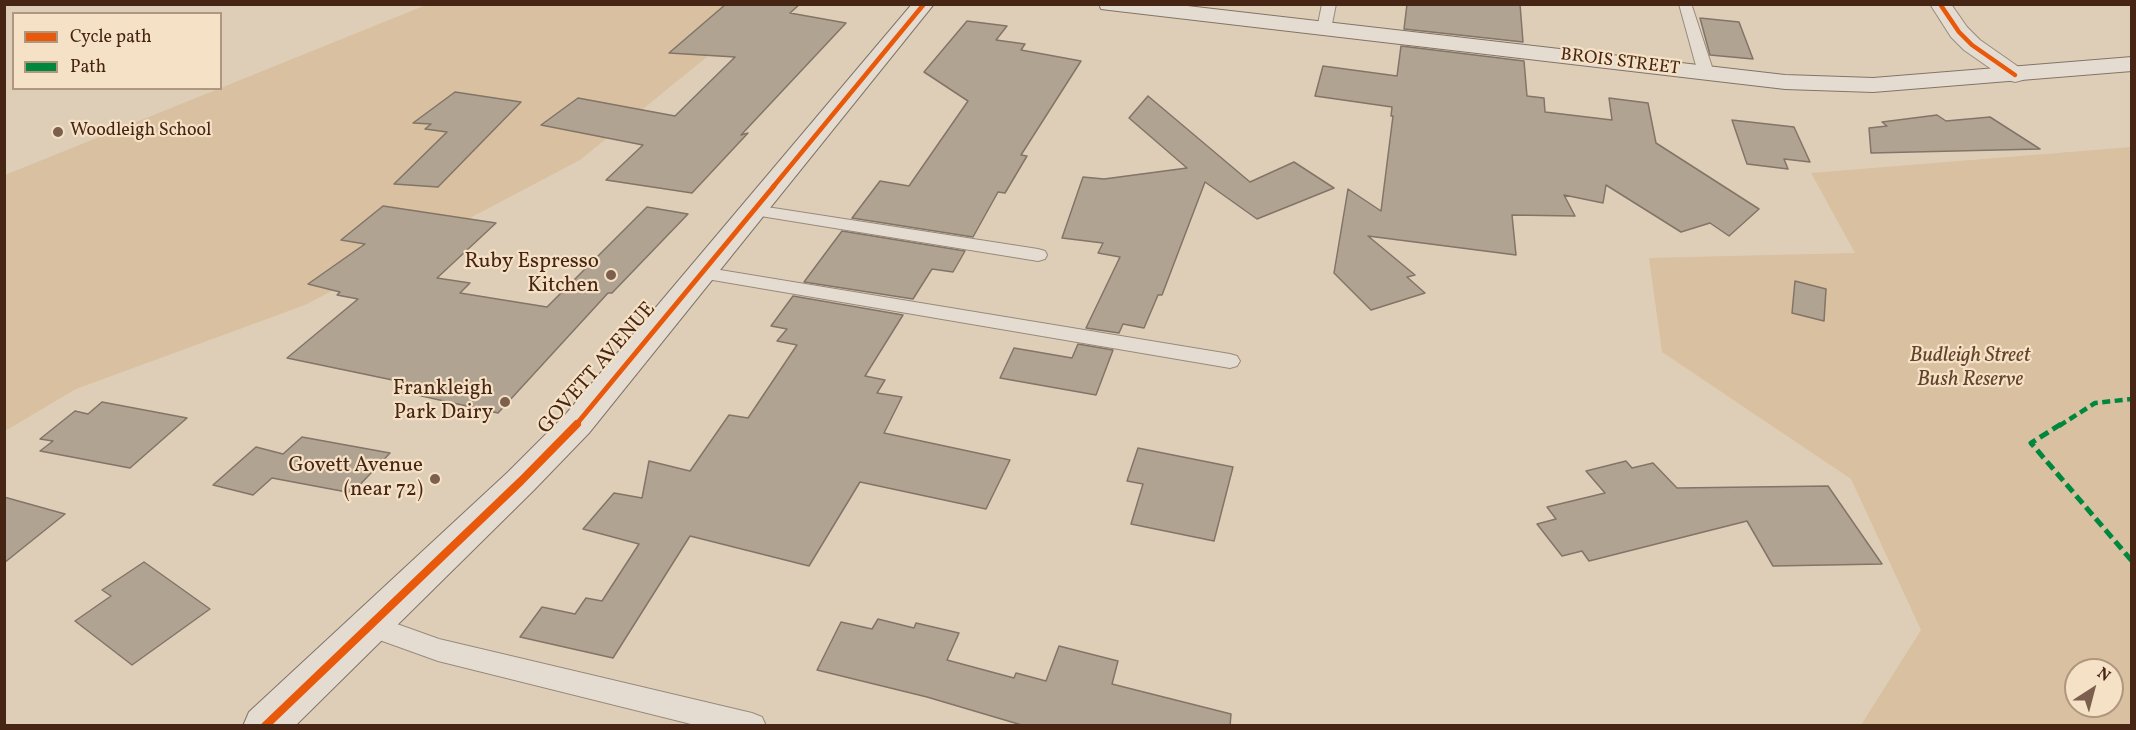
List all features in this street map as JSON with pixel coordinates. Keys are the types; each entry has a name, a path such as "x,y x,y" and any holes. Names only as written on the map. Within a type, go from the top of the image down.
{"street":[{"name":"GOVETT AVENUE","path":"265,726 521,481 577,424 924,4"},
{"name":"BROIS STREET","path":"1109,4 1706,73 1835,85 1873,85 2015,75 2132,64"},
{"path":"1940,4 1959,32 1972,45 2015,75"}],"lane":[{"path":"1324,29 1329,4"},
{"path":"1685,6 1706,73"},
{"path":"754,210 1038,255"},
{"path":"702,273 1230,361"},
{"path":"369,625 438,650 752,726"}],"green space":[{"path":"426,5 771,5 580,160 305,305 76,389 5,431 5,175 216,90 222,90 222,87"},
{"name":"Budleigh Street Bush Reserve","path":"2131,147 2131,725 1861,725 1921,630 1851,479 1662,352 1649,258 1855,253 1811,173"}],"building":[{"path":"726,4 800,4 790,13 846,23 741,135 748,133 692,193 606,180 643,145 541,125 578,98 675,116 735,57 669,53"},
{"path":"1407,4 1520,4 1523,42 1404,29"},
{"path":"1700,18 1739,22 1753,59 1710,55"},
{"path":"967,21 1007,26 996,40 1025,44 1021,50 1081,61 1021,155 1027,156 1005,193 998,192 973,237 852,218 880,181 909,186 968,101 924,72"},
{"path":"1401,46 1524,61 1527,96 1544,98 1545,112 1612,120 1609,98 1648,103 1656,143 1759,209 1729,236 1710,223 1681,232 1606,185 1603,203 1564,195 1575,216 1512,215 1516,255 1368,236 1415,275 1407,277 1425,293 1371,310 1334,273 1348,189 1381,211 1393,116 1391,116 1392,107 1315,96 1323,66 1397,76"},
{"path":"455,92 521,102 438,187 394,184 447,132 425,129 431,124 413,123"},
{"path":"1148,96 1250,182 1294,162 1334,188 1257,219 1205,182 1162,295 1158,295 1144,328 1123,324 1119,333 1086,328 1120,257 1098,253 1103,243 1062,238 1083,177 1104,179 1187,168 1129,118"},
{"path":"1937,115 1946,121 1990,117 2040,149 1871,153 1869,128 1887,126 1882,122"},
{"path":"1732,120 1794,127 1810,162 1784,159 1788,169 1747,164"},
{"path":"383,206 496,223 437,278 470,283 460,293 547,307 647,207 688,214 612,293 608,293 498,413 399,391 407,383 287,358 358,299 337,295 340,292 308,284 365,244 341,240"},
{"path":"842,231 965,251 953,272 932,269 913,299 804,282"},
{"path":"1795,281 1826,289 1824,321 1792,313"},
{"path":"793,296 903,315 865,376 885,380 877,393 902,397 884,433 1010,460 986,509 860,482 809,566 690,536 613,658 520,637 542,607 575,614 586,598 602,601 639,544 583,529 614,493 642,498 649,461 690,471 729,415 748,418 797,345 777,341 787,329 771,326"},
{"path":"1078,344 1113,350 1096,395 1000,378 1014,348 1072,358"},
{"path":"102,402 187,418 130,468 40,451 53,441 40,439 75,411 88,414"},
{"path":"302,437 390,453 352,493 272,478 253,495 213,485 256,447 283,454"},
{"path":"1138,448 1233,467 1214,541 1131,524 1143,484 1127,481"},
{"path":"1626,461 1632,468 1653,463 1677,488 1828,486 1882,564 1773,566 1747,521 1589,561 1582,551 1562,556 1537,524 1556,519 1547,507 1605,493 1586,471"},
{"path":"4,497 65,514 4,563"},
{"path":"144,562 210,609 132,665 75,621 111,596 102,590"},
{"path":"878,619 914,628 916,623 959,633 947,660 1014,678 1016,673 1046,681 1059,646 1118,661 1112,684 1231,714 1230,726 1025,726 927,697 817,670 841,622 872,629"}],"marked path":[{"path":"2132,399 2095,403 2031,443 2132,561"}],"cycle path":[{"path":"265,726 521,481 577,424 924,4"},
{"path":"1940,4 1959,32 1972,45 2015,75"}],"place":[{"name":"Woodleigh School","path":"58,132"},
{"name":"Ruby Espresso Kitchen","path":"611,275"},
{"name":"Frankleigh Park Dairy","path":"505,402"},
{"name":"Govett Avenue (near 72)","path":"435,479"}]}
